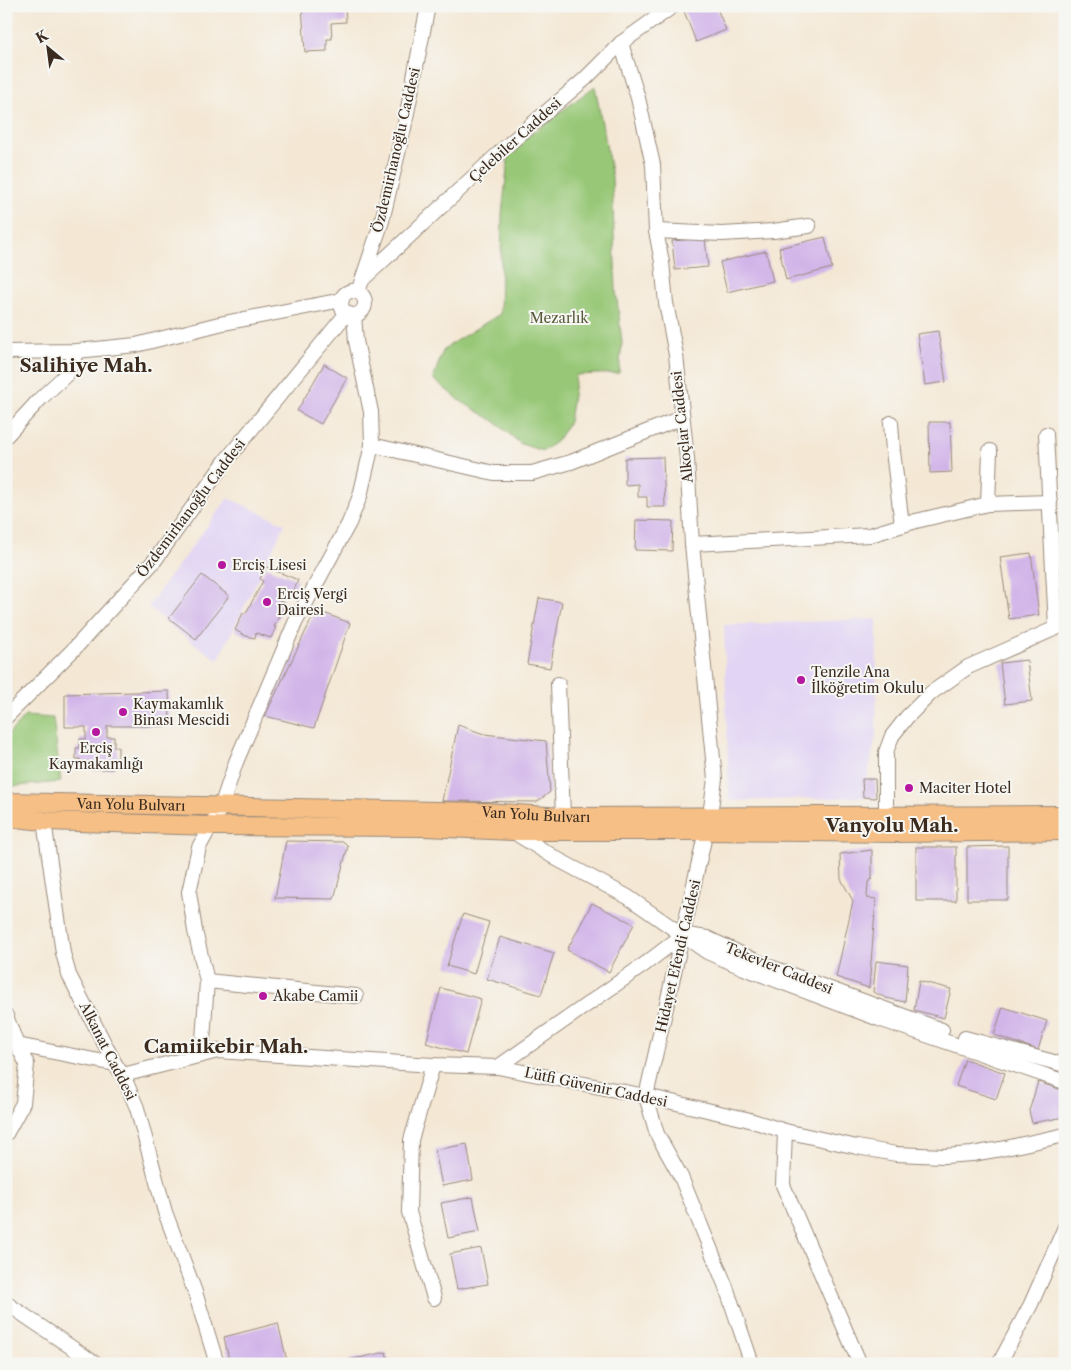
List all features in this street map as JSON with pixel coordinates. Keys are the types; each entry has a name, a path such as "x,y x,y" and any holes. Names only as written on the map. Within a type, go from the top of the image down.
{"main road":[{"name":"Van Yolu Bulvarı","path":"6,802 484,812 708,823 886,815 1065,815"},
{"path":"6,817 44,821 212,826 426,827 512,831 708,823 898,833 1065,831"}],"street":[{"name":"Özdemirhanoğlu Caddesi","path":"360,286 382,221 404,128 428,6"},
{"name":"Çelebiler Caddesi","path":"360,286 517,136 585,79 622,43 673,6"},
{"name":"Alkoçlar Caddesi","path":"622,43 638,98 653,165 656,231 662,262 666,303 676,355 715,779 708,823"},
{"path":"656,231 722,234 809,226"},
{"path":"6,352 77,351 136,345 219,324 342,300 360,286 365,305 362,312 350,314"},
{"path":"202,1055 207,981 195,931 189,892 199,847 221,807 236,762 295,623 350,523 360,496 372,445 371,412 350,314 342,307 342,300"},
{"name":"Özdemirhanoğlu Caddesi","path":"6,717 75,648 155,560 227,458 350,314"},
{"path":"6,436 40,399 68,374 77,351"},
{"path":"372,445 494,473 532,473 571,462 682,418"},
{"path":"892,423 893,451 902,525"},
{"path":"886,815 886,752 892,736 907,717 931,693 968,668 1060,626 1046,434"},
{"path":"988,504 990,451"},
{"path":"692,544 870,535 902,525 988,504 1050,502"},
{"path":"558,684 563,817"},
{"name":"Alkanat Caddesi","path":"44,821 63,953 69,975 137,1108 165,1212 195,1292 217,1364"},
{"name":"Hidayet Efendi Caddesi","path":"646,1096 708,823"},
{"name":"Tekevler Caddesi","path":"512,831 557,859 628,897 683,935 707,938 765,965 968,1040 1065,1066"},
{"path":"498,1066 645,964 683,935 707,952 744,968 879,1019 1065,1082"},
{"path":"207,981 356,996"},
{"path":"6,1016 26,1064 23,1103 6,1134"},
{"path":"17,1045 119,1070"},
{"name":"Lütfi Güvenir Caddesi","path":"119,1070 218,1051 433,1066 498,1066 646,1096 746,1119 785,1131 896,1154 928,1156 972,1154 1001,1150 1065,1135"},
{"path":"433,1066 411,1140 409,1212 434,1298"},
{"path":"646,1096 657,1134 682,1177 726,1287 752,1364"},
{"path":"785,1131 782,1185 860,1364"},
{"path":"999,1364 1031,1304 1065,1227"},
{"path":"6,1302 96,1364"}],"shaded area":[{"name":"Erciş Lisesi","path":"228,498 285,524 218,660 178,632 148,606"},
{"name":"Tenzile Ana İlköğretim Okulu","path":"877,619 876,736 867,779 862,779 863,797 729,801 724,625"}],"green space":[{"name":"Mezarlık","path":"595,86 612,177 616,291 622,342 619,373 576,375 569,422 557,441 543,451 521,444 494,421 459,400 433,379 443,351 454,342 500,314 502,214 509,151"},
{"path":"25,716 53,718 61,782 6,787 6,737"}],"building":[{"path":"302,6 345,6 346,22 331,23 332,39 327,39 327,51 305,52"},
{"path":"682,6 716,6 726,30 696,42"},
{"path":"825,237 832,268 786,280 779,248"},
{"path":"705,238 708,267 675,270 672,241"},
{"path":"766,251 773,281 727,292 720,262"},
{"path":"938,331 946,382 925,385 917,334"},
{"path":"324,364 347,378 321,424 297,411"},
{"path":"929,422 950,422 952,472 930,473"},
{"path":"663,457 665,507 647,507 647,497 638,497 638,484 625,485 625,458"},
{"path":"636,520 673,521 672,551 635,550"},
{"path":"1031,553 1039,615 1009,619 1000,557"},
{"name":"Erciş Vergi Dairesi","path":"266,567 298,580 294,590 287,595 282,593 279,601 285,603 271,638 256,633 255,638 235,630 263,581 260,579"},
{"path":"202,575 229,596 196,639 169,618"},
{"path":"539,598 562,602 550,668 527,664"},
{"path":"316,610 350,623 314,728 265,716"},
{"path":"1027,660 1032,701 1005,704 1000,663"},
{"name":"Erciş Kaymakamlığı","path":"169,691 170,726 107,726 107,737 114,737 114,747 118,747 118,761 112,761 113,769 80,769 80,759 76,759 76,748 80,748 80,739 86,739 86,727 65,727 65,694"},
{"path":"458,725 484,734 546,741 550,792 537,802 442,801"},
{"path":"862,779 875,779 876,798 863,797"},
{"path":"286,841 344,842 348,846 334,899 275,898"},
{"path":"1008,846 1008,900 967,900 967,847"},
{"path":"916,847 956,847 956,901 916,901"},
{"path":"872,850 872,879 868,882 867,898 876,899 869,988 836,977 853,901 841,879 840,854"},
{"path":"592,903 634,924 609,972 567,950"},
{"path":"463,914 489,922 474,974 447,966"},
{"path":"500,937 554,953 541,995 487,979"},
{"path":"876,961 908,965 905,1002 886,998 873,992"},
{"path":"919,981 951,989 944,1018 914,1010"},
{"path":"441,988 481,999 466,1054 426,1043"},
{"path":"1003,1007 1047,1021 1038,1050 994,1035"},
{"path":"965,1059 1005,1073 996,1099 956,1086"},
{"path":"1038,1082 1065,1091 1065,1117 1032,1123 1029,1111"},
{"path":"467,1144 473,1180 442,1186 435,1150"},
{"path":"473,1197 480,1232 448,1238 441,1203"},
{"path":"481,1248 488,1284 457,1289 450,1254"},
{"path":"278,1323 287,1361 276,1364 230,1364 224,1337"},
{"path":"386,1352 389,1364 350,1364 349,1360"}],"place":[{"name":"Erciş Lisesi","path":"222,565"},
{"name":"Erciş Vergi Dairesi","path":"267,602"},
{"name":"Tenzile Ana İlköğretim Okulu","path":"801,680"},
{"name":"Kaymakamlık Binası Mescidi","path":"123,712"},
{"name":"Erciş Kaymakamlığı","path":"96,732"},
{"name":"Maciter Hotel","path":"909,788"},
{"name":"Akabe Camii","path":"263,996"}],"district":[{"name":"Salihiye Mah.","path":"86,365"},
{"name":"Vanyolu Mah.","path":"892,825"},
{"name":"Camiikebir Mah.","path":"226,1046"}]}
